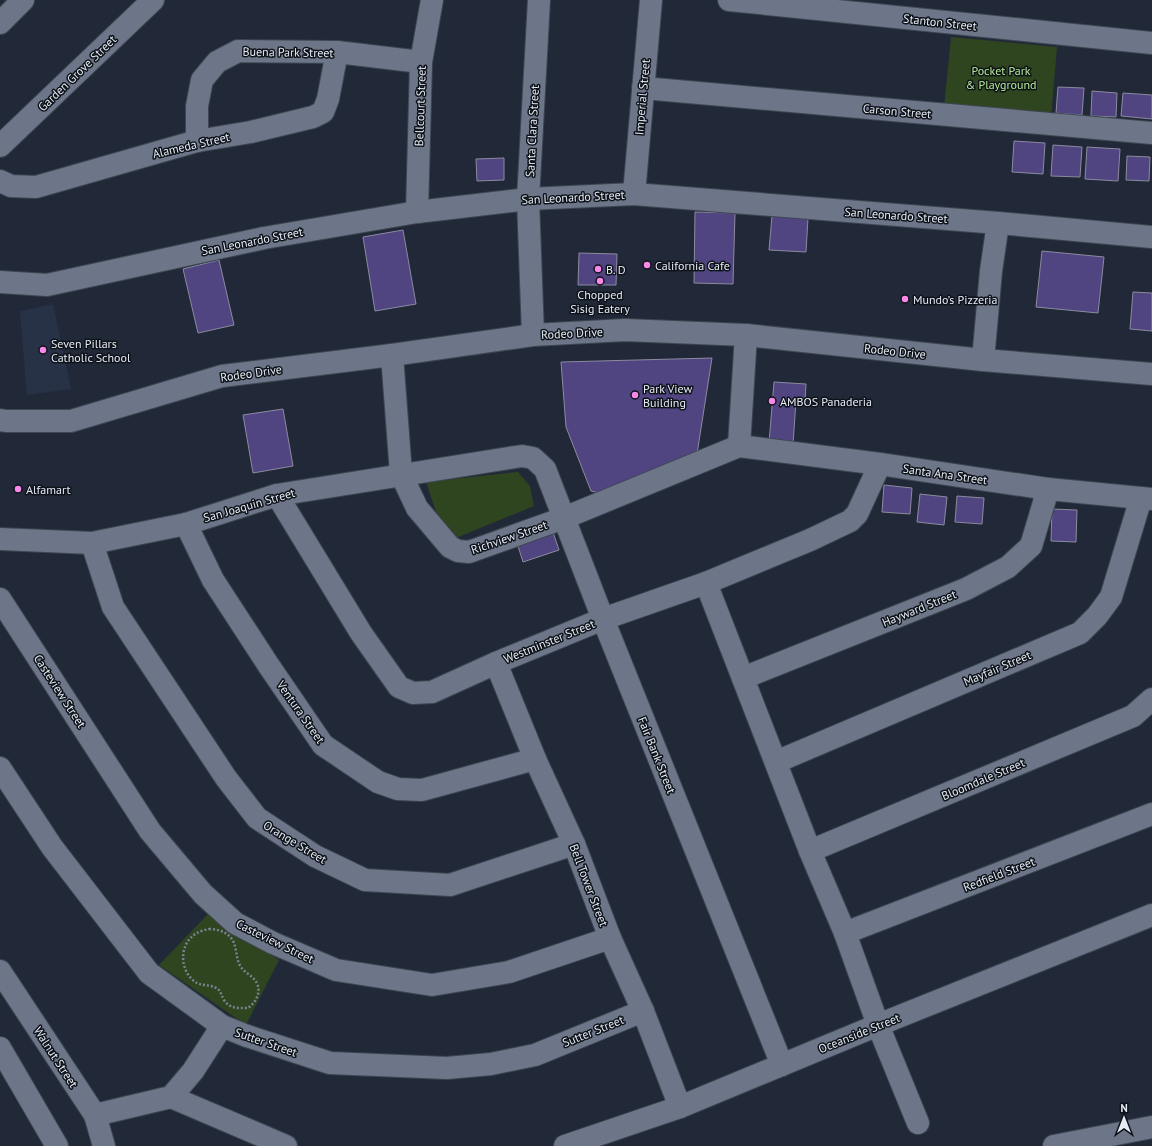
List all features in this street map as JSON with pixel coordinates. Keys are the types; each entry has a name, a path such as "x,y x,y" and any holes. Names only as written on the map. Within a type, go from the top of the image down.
{"street":[{"path":"0,23 23,0"},
{"name":"Garden Grove Street","path":"0,146 153,0"},
{"name":"Bellcourt Street","path":"417,212 421,62 432,0"},
{"name":"Santa Clara Street","path":"533,335 528,199 539,0"},
{"name":"Imperial Street","path":"634,194 651,0"},
{"name":"Stanton Street","path":"729,0 1152,43"},
{"name":"Buena Park Street","path":"197,141 197,106 202,80 217,62 238,51 336,52 421,62"},
{"name":"Alameda Street","path":"0,181 10,186 36,187 197,141 252,132 313,117 323,112 328,99 336,52"},
{"name":"Carson Street","path":"643,88 1152,133"},
{"name":"San Leonardo Street","path":"0,282 47,286 264,238 417,212 528,199 634,194 998,223 1152,237"},
{"path":"983,360 991,271 998,223"},
{"name":"Rodeo Drive","path":"0,420 71,421 222,376 392,355 533,335 625,330 746,335 983,360 1152,374"},
{"path":"739,446 746,335"},
{"name":"Richview Street","path":"392,355 401,474 417,508 450,547 458,551 470,552 564,518 739,446"},
{"name":"Santa Ana Street","path":"739,446 880,464 1048,489 1146,499"},
{"name":"San Joaquin Street","path":"0,539 92,543 186,524 277,495 401,474 522,456"},
{"name":"Fair Bank Street","path":"522,456 533,458 544,469 782,1065"},
{"name":"Westminster Street","path":"277,495 361,634 399,686 413,693 432,692 496,663 603,619 706,583 810,540 850,521 857,514 880,464"},
{"name":"Hayward Street","path":"743,678 966,590 1008,567 1031,546 1048,489"},
{"name":"Mayfair Street","path":"776,762 1080,634 1097,616 1111,597 1146,499"},
{"name":"Ventura Street","path":"186,524 213,580 278,680 324,745 354,766 378,782 398,789 422,790 535,759"},
{"name":"Orange Street","path":"92,543 113,607 226,778 257,818 316,856 365,880 450,885 574,844"},
{"path":"706,583 810,851 845,933 878,1026 918,1122"},
{"name":"Casteview Street","path":"0,600 150,831 203,894 235,923 273,943 336,970 432,985 508,972 610,938"},
{"name":"Bell Tower Street","path":"496,663 535,759 574,844 610,938 643,1011 680,1107"},
{"name":"Bloomdale Street","path":"810,851 1133,716 1152,699"},
{"name":"Sutter Street","path":"0,768 52,847 149,973 222,1026 247,1036 330,1063 447,1068 490,1064 535,1055 643,1011"},
{"name":"Redfield Street","path":"845,933 1152,814"},
{"name":"Oceanside Street","path":"564,1146 680,1107 1152,916"},
{"name":"Walnut Street","path":"0,971 95,1115 104,1146"},
{"path":"171,1097 193,1071 222,1026"},
{"path":"0,1048 57,1146"},
{"path":"95,1115 171,1097 286,1146"},
{"path":"1054,1146 1152,1127"}],"path":[{"path":"217,929 226,933 232,939 235,944 241,968 255,980 258,987 258,994 254,1000 252,1005 248,1008 231,1007 227,1004 220,990 215,986 196,983 188,974 183,965 183,952 189,940 197,932 217,929"}],"shaded area":[{"name":"Seven Pillars Catholic School","path":"53,304 71,389 27,395 20,311"}],"green space":[{"name":"Pocket Park & Playground","path":"951,37 1057,47 1051,117 944,108"},
{"path":"518,472 530,486 534,506 456,538 439,521 426,482"},
{"path":"208,914 279,960 246,1025 159,965"}],"building":[{"path":"1058,87 1084,88 1082,115 1056,113"},
{"path":"1092,91 1117,93 1116,117 1091,116"},
{"path":"1123,93 1152,95 1152,119 1121,116"},
{"path":"1014,141 1045,143 1043,174 1012,172"},
{"path":"1053,145 1082,147 1080,177 1051,176"},
{"path":"1087,147 1120,149 1118,181 1085,179"},
{"path":"1127,156 1150,157 1149,181 1126,180"},
{"path":"504,158 504,180 477,181 476,159"},
{"path":"695,212 735,213 733,284 694,283"},
{"path":"772,216 808,218 806,252 769,250"},
{"path":"403,230 416,304 375,311 363,237"},
{"path":"1042,251 1104,257 1098,313 1036,307"},
{"name":"B. D","path":"579,253 617,254 616,285 578,285"},
{"path":"219,260 234,325 198,333 183,269"},
{"path":"1133,292 1152,293 1152,331 1130,329"},
{"name":"Park View Building","path":"712,358 697,454 599,493 591,491 566,427 561,362"},
{"path":"774,382 806,384 805,401 796,400 793,445 769,443"},
{"path":"283,409 293,466 253,473 243,415"},
{"path":"884,485 912,488 910,514 882,512"},
{"path":"920,494 947,497 944,525 917,522"},
{"path":"957,496 984,498 982,524 955,522"},
{"path":"1052,509 1077,510 1076,542 1051,541"},
{"path":"553,532 559,550 523,562 518,546"}],"place":[{"name":"California Cafe","path":"647,265"},
{"name":"B. D","path":"598,269"},
{"name":"Chopped Sisig Eatery","path":"600,281"},
{"name":"Mundo’s Pizzeria","path":"905,299"},
{"name":"Seven Pillars Catholic School","path":"43,350"},
{"name":"Park View Building","path":"635,395"},
{"name":"AMBOS Panaderia","path":"772,401"},
{"name":"Alfamart","path":"18,489"}]}
